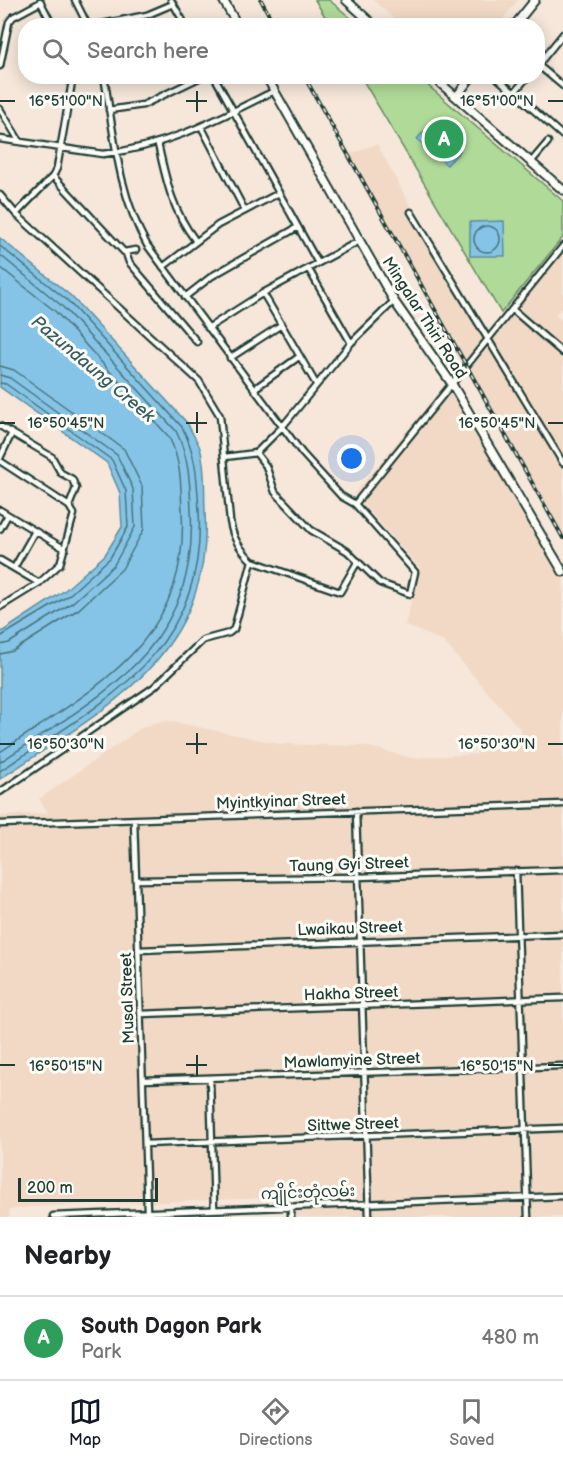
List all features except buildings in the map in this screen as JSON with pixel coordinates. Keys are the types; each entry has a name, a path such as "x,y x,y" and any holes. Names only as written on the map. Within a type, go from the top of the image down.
{"street":[{"path":"75,0 85,18"},
{"path":"223,0 233,18"},
{"path":"346,0 366,18"},
{"path":"520,18 535,0"},
{"path":"0,66 9,22 13,17 40,1 49,18"},
{"path":"131,18 147,15 172,2 181,18"},
{"path":"545,57 562,36"},
{"path":"545,71 563,86"},
{"path":"16,214 53,176 61,148 72,84"},
{"path":"105,84 116,152 137,226 163,267 302,453 341,496 355,504 415,572 410,594 380,583 347,551 320,537 282,500 266,466 256,453"},
{"path":"109,110 142,105 186,84"},
{"path":"219,84 318,263"},
{"name":"Mingalar Thiri Road","path":"270,84 394,300 452,384 563,572"},
{"path":"441,84 563,190"},
{"path":"456,97 466,84"},
{"path":"504,84 563,136"},
{"path":"514,93 521,84"},
{"path":"0,139 103,154 116,152 158,144 202,128 274,91"},
{"path":"0,109 20,142"},
{"path":"202,128 245,212"},
{"path":"531,162 548,142"},
{"path":"158,144 168,193 180,220 195,240"},
{"path":"53,176 126,253 129,262 197,342"},
{"path":"163,267 195,240 279,193"},
{"path":"0,195 16,214 199,381 220,416 232,535 242,551 252,561 340,592 358,561"},
{"path":"411,212 563,463"},
{"path":"185,297 212,276 298,227"},
{"path":"208,328 263,292 359,241"},
{"path":"355,504 452,384 464,365 513,310 563,246"},
{"path":"126,253 136,249"},
{"path":"308,268 351,343"},
{"path":"263,292 316,384"},
{"path":"225,457 256,453 283,426 351,343 394,300"},
{"path":"513,310 563,353"},
{"path":"230,358 282,325"},
{"path":"254,389 300,356"},
{"path":"0,426 11,435 52,457 62,474 72,479 76,488 69,506"},
{"path":"0,607 39,582 60,564 74,514 69,506 0,460 11,435"},
{"path":"0,510 64,549"},
{"path":"0,529 8,515"},
{"path":"14,568 35,531"},
{"path":"0,560 39,582"},
{"path":"0,792 154,687 203,640 229,633 234,629 252,561"},
{"name":"Myintkyinar Street","path":"0,824 563,804"},
{"path":"356,811 369,1217"},
{"name":"Musal Street","path":"135,820 147,1211"},
{"name":"Taung Gyi Street","path":"136,880 358,877 563,870"},
{"path":"516,871 528,1217"},
{"name":"Lwaikau Street","path":"138,950 563,934"},
{"name":"Hakha Street","path":"141,1014 563,998"},
{"name":"Mawlamyine Street","path":"143,1080 563,1066"},
{"path":"210,1078 214,1209"},
{"name":"Sittwe Street","path":"145,1144 563,1128"},
{"name":"ကျိုင်းတုံလမ်း","path":"53,1216 563,1196"},
{"path":"291,1206 291,1217"},
{"path":"166,1211 167,1217"}],"shaded area":[{"path":"373,0 518,0 504,18 393,18"},
{"path":"377,144 426,235 489,337 558,251 563,255 563,306 555,315 563,322 563,538 348,155"},
{"path":"453,375 563,566 563,1217 295,1217 294,1197 29,1207 9,1210 10,1217 0,1217 0,816 48,813 39,799 141,728 157,722 169,721 280,744 365,746 412,758 476,754 520,738 521,730 443,641 405,625 420,568 354,494"}],"green space":[{"path":"315,0 329,0 351,18 326,18"},
{"path":"365,84 426,84 563,201 563,237 501,313"}],"water":[{"path":"430,125 460,151 447,165 417,139"},
{"path":"504,221 505,256 470,256 470,222"},
{"name":"Pazundaung Creek","path":"0,238 71,296 188,424 202,456 205,512 203,562 191,605 171,642 144,674 113,702 0,779 0,633 64,591 105,555 122,527 120,493 107,463 0,387"}],"railway":[{"path":"261,0 271,18"},
{"path":"308,84 563,538"}],"place":[{"name":"South Dagon Park","path":"444,139"}]}
